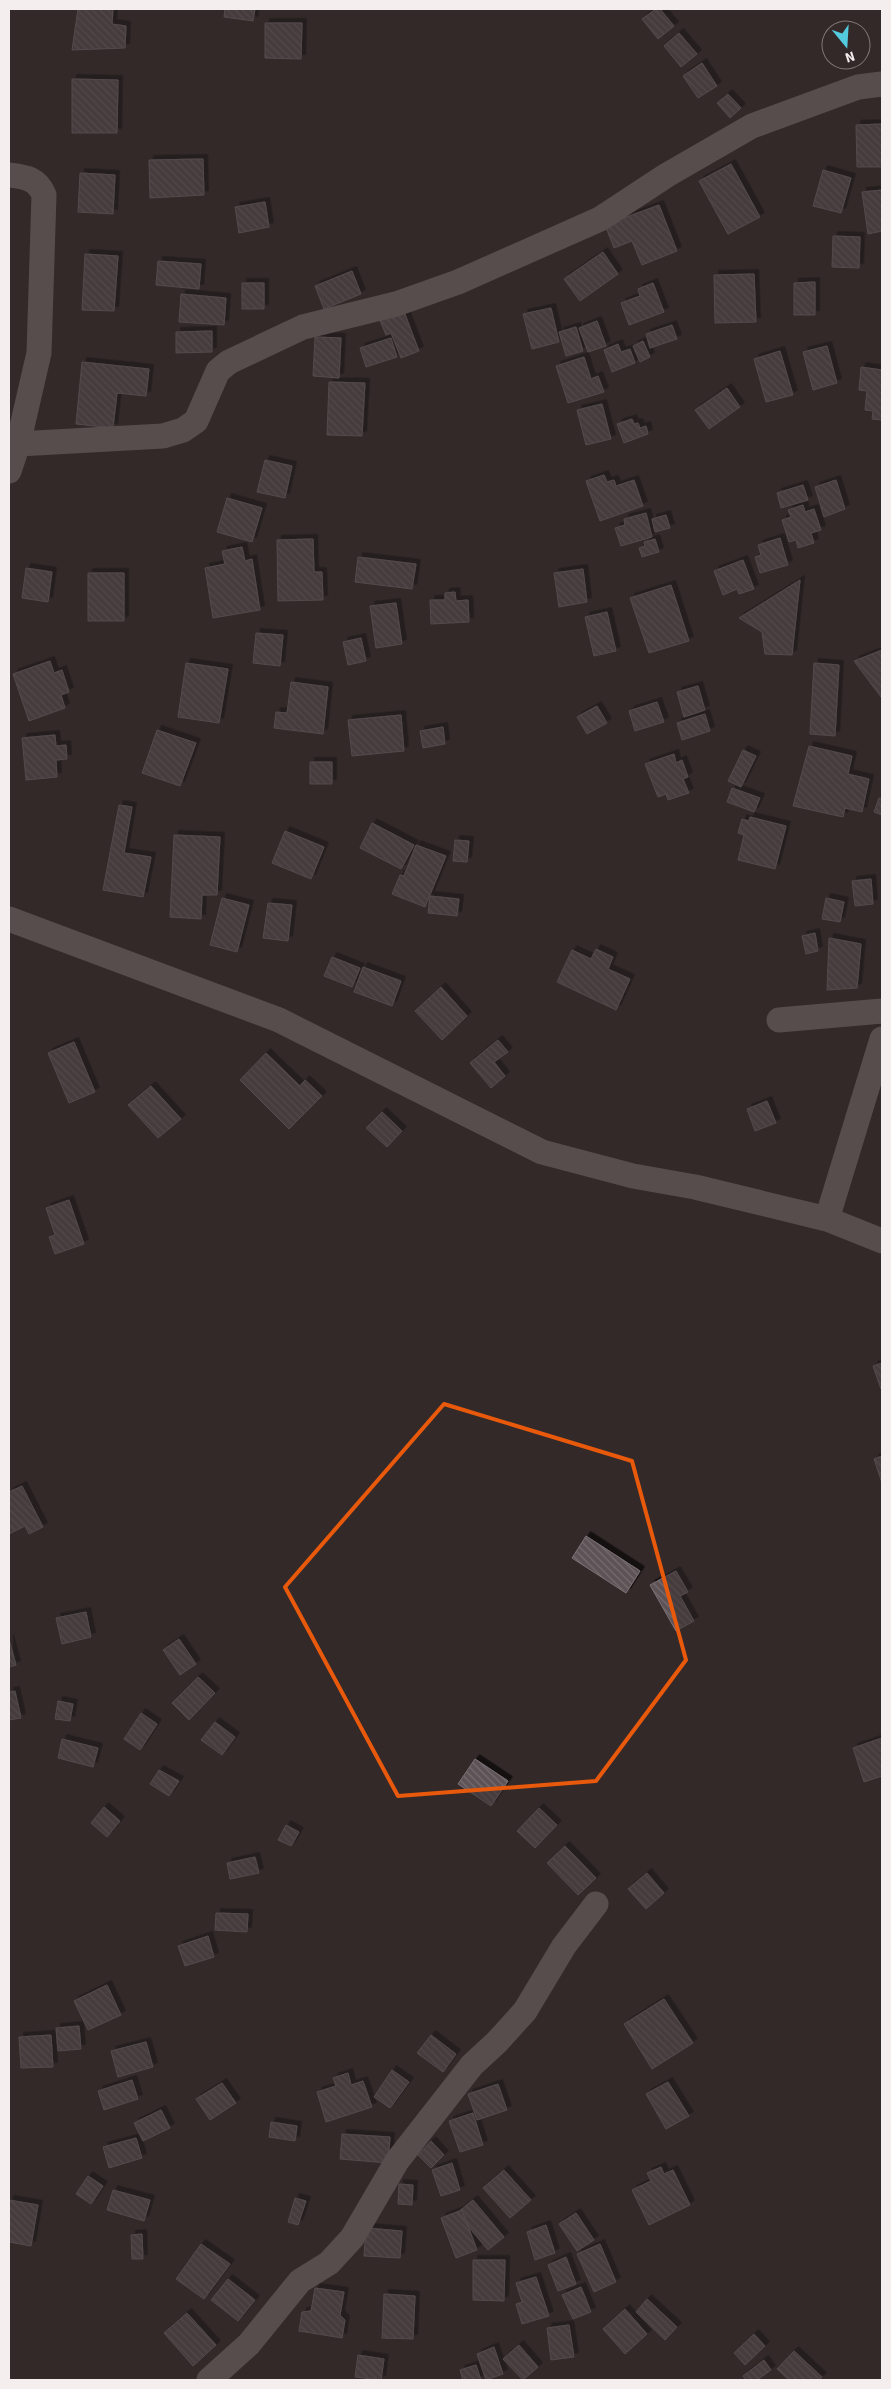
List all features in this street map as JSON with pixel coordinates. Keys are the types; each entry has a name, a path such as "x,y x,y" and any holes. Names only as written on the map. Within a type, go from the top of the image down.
{"street":[{"path":"18,444 163,436 183,430 196,420 218,371 229,362 303,327 396,304 466,278 600,218 668,175 752,126 858,87 882,84"},
{"path":"9,175 32,179 40,185 44,195 39,353 18,444 9,471"},
{"path":"9,919 279,1020 542,1152 633,1176 695,1187 827,1219 882,1241"},
{"path":"779,1020 882,1011"},
{"path":"827,1219 882,1039"},
{"path":"209,2380 249,2344 300,2282 329,2263 352,2238 397,2161 472,2066 525,2011 564,1946 596,1904"}],"highlighted area":[{"path":"444,1404 632,1461 686,1660 596,1781 398,1796 285,1587"}],"building":[{"path":"78,9 113,9 112,24 126,26 125,48 72,50"},
{"path":"225,9 255,9 253,21 224,17"},
{"path":"656,9 660,9 674,26 658,39 642,19"},
{"path":"265,23 302,23 301,59 265,58"},
{"path":"679,33 697,54 681,67 664,46"},
{"path":"702,63 717,86 698,98 683,76"},
{"path":"72,79 118,80 117,133 72,133"},
{"path":"728,94 741,108 730,118 717,103"},
{"path":"882,124 882,167 857,167 856,125"},
{"path":"203,159 204,195 150,198 149,160"},
{"path":"731,164 760,217 728,234 699,181"},
{"path":"823,170 851,178 841,213 813,206"},
{"path":"80,173 115,175 113,214 78,212"},
{"path":"882,190 882,231 868,234 862,192"},
{"path":"265,202 269,227 239,233 235,207"},
{"path":"659,205 677,251 642,265 632,241 614,248 605,225"},
{"path":"833,236 860,237 859,268 832,267"},
{"path":"603,252 618,274 580,301 564,279"},
{"path":"85,254 118,256 114,311 82,310"},
{"path":"158,261 201,264 199,289 156,285"},
{"path":"352,271 361,294 324,309 315,286"},
{"path":"754,274 756,322 715,323 714,275"},
{"path":"815,282 815,315 794,315 794,283"},
{"path":"242,283 264,283 264,309 242,309"},
{"path":"653,283 664,312 629,325 621,303 640,296 638,289"},
{"path":"181,294 226,298 224,325 179,322"},
{"path":"551,308 559,342 532,349 523,314"},
{"path":"403,309 419,351 401,358 391,333 386,335 379,318"},
{"path":"597,321 606,346 588,352 579,328"},
{"path":"672,325 677,339 650,348 646,334"},
{"path":"576,327 583,351 566,356 559,332"},
{"path":"212,331 212,352 176,353 176,332"},
{"path":"315,337 341,338 339,378 313,376"},
{"path":"391,338 397,357 366,367 360,348"},
{"path":"643,341 650,357 640,362 633,346"},
{"path":"618,344 621,352 630,349 635,363 612,372 604,350"},
{"path":"827,346 837,383 813,390 803,352"},
{"path":"780,351 793,395 766,402 754,359"},
{"path":"584,357 591,379 598,376 604,392 568,403 556,366"},
{"path":"82,362 149,369 146,396 117,393 113,428 76,424"},
{"path":"861,367 882,370 882,420 872,419 873,411 865,410 867,391 859,390"},
{"path":"329,382 365,383 362,436 327,435"},
{"path":"727,388 740,407 709,429 695,410"},
{"path":"602,404 611,439 586,445 577,410"},
{"path":"632,419 634,424 638,423 640,428 646,426 648,434 624,443 617,424"},
{"path":"265,460 292,466 285,498 257,492"},
{"path":"604,475 607,482 614,480 616,486 634,480 643,506 600,521 586,481"},
{"path":"836,480 845,509 824,517 815,487"},
{"path":"803,485 808,500 781,508 777,493"},
{"path":"227,498 262,508 252,542 217,532"},
{"path":"803,505 805,512 814,509 821,530 811,533 814,543 798,548 796,540 789,542 782,520 791,517 788,510"},
{"path":"646,513 652,537 621,546 615,528 625,525 624,519"},
{"path":"666,515 670,528 655,532 652,519"},
{"path":"780,538 788,565 760,573 755,557 761,555 758,545"},
{"path":"313,539 314,572 322,572 323,600 278,601 277,540"},
{"path":"655,539 659,552 642,557 639,548 645,546 644,542"},
{"path":"242,547 245,561 252,559 260,610 213,618 205,568 225,564 222,551"},
{"path":"358,557 416,564 412,589 355,582"},
{"path":"743,560 754,589 739,594 737,589 723,595 714,571"},
{"path":"26,568 52,572 48,602 22,598"},
{"path":"583,569 587,602 559,607 554,573"},
{"path":"88,573 124,573 124,621 88,621"},
{"path":"800,580 792,655 765,654 762,632 739,618"},
{"path":"671,585 689,641 649,653 630,598"},
{"path":"455,592 456,601 468,600 469,622 431,624 430,600 445,600 445,593"},
{"path":"396,603 402,644 376,648 370,606"},
{"path":"607,612 616,651 594,656 585,617"},
{"path":"256,633 283,635 280,666 253,663"},
{"path":"361,638 366,661 348,665 343,642"},
{"path":"882,650 882,696 881,697 854,661"},
{"path":"50,661 54,673 62,670 69,692 61,695 65,708 29,721 13,674"},
{"path":"186,663 228,669 219,723 178,717"},
{"path":"814,663 839,665 835,736 810,734"},
{"path":"291,682 328,687 323,734 274,728 276,712 287,713"},
{"path":"698,686 705,710 684,717 677,692"},
{"path":"657,702 664,722 635,731 629,711"},
{"path":"597,706 607,723 587,734 577,717"},
{"path":"705,714 710,731 682,740 677,723"},
{"path":"401,715 404,751 352,756 348,720"},
{"path":"443,727 445,744 423,748 420,731"},
{"path":"157,730 196,743 180,786 142,773"},
{"path":"55,735 56,746 66,745 67,759 56,760 57,777 26,780 22,738"},
{"path":"809,746 852,756 848,774 869,779 862,812 845,808 843,817 793,806"},
{"path":"743,750 756,756 741,787 728,781"},
{"path":"674,754 676,763 682,760 688,777 683,779 689,793 668,800 666,794 658,797 645,764"},
{"path":"310,762 332,762 332,784 310,784"},
{"path":"732,788 760,798 754,812 727,802"},
{"path":"879,798 882,799 882,815 874,812"},
{"path":"119,805 132,807 124,853 151,857 143,897 103,890"},
{"path":"750,817 786,826 775,869 738,860 744,835 738,833 742,819 749,821"},
{"path":"372,823 414,845 401,869 360,848"},
{"path":"285,831 324,847 311,879 272,863"},
{"path":"174,835 220,837 217,895 202,895 201,919 170,917"},
{"path":"455,840 469,841 467,862 453,861"},
{"path":"416,845 446,856 425,907 392,894 400,875 404,876"},
{"path":"871,879 873,904 855,906 852,881"},
{"path":"430,896 459,899 457,916 428,913"},
{"path":"222,898 249,905 237,952 210,945"},
{"path":"826,898 844,902 840,922 822,919"},
{"path":"268,903 292,905 288,941 263,938"},
{"path":"815,933 818,951 806,954 802,936"},
{"path":"829,938 861,944 857,988 827,990"},
{"path":"596,949 613,957 608,969 630,979 616,1010 557,982 572,950 591,959"},
{"path":"332,957 360,968 352,987 324,976"},
{"path":"363,967 401,981 392,1006 354,992"},
{"path":"441,987 467,1016 442,1040 415,1011"},
{"path":"498,1040 508,1052 494,1062 505,1076 491,1088 470,1063"},
{"path":"74,1042 95,1092 69,1103 48,1053"},
{"path":"266,1053 300,1086 305,1080 322,1096 289,1129 240,1080"},
{"path":"151,1086 181,1119 158,1138 128,1105"},
{"path":"767,1101 776,1123 755,1131 747,1109"},
{"path":"382,1112 402,1131 387,1147 366,1128"},
{"path":"69,1200 84,1244 55,1254 49,1237 55,1235 46,1208"},
{"path":"882,1363 882,1389 881,1389 873,1366"},
{"path":"882,1456 882,1483 874,1459"},
{"path":"22,1486 43,1527 29,1534 25,1526 9,1534 9,1492"},
{"path":"586,1536 640,1571 626,1593 572,1558"},
{"path":"676,1571 688,1592 680,1596 694,1621 676,1631 650,1585"},
{"path":"86,1612 91,1637 62,1644 56,1618"},
{"path":"9,1639 16,1665 9,1667"},
{"path":"179,1639 196,1664 180,1675 163,1650"},
{"path":"198,1677 215,1693 189,1720 172,1703"},
{"path":"15,1691 21,1718 9,1720 9,1692"},
{"path":"58,1701 73,1704 70,1721 55,1719"},
{"path":"141,1713 157,1724 140,1750 124,1739"},
{"path":"215,1722 235,1737 222,1755 201,1740"},
{"path":"882,1738 882,1776 864,1782 853,1748"},
{"path":"62,1739 98,1748 93,1767 58,1758"},
{"path":"475,1759 508,1781 491,1806 458,1784"},
{"path":"159,1770 179,1781 169,1796 150,1784"},
{"path":"104,1807 120,1821 107,1837 91,1823"},
{"path":"539,1808 557,1825 535,1848 517,1831"},
{"path":"286,1825 299,1832 291,1846 278,1840"},
{"path":"565,1846 596,1878 578,1895 547,1863"},
{"path":"255,1857 259,1873 230,1879 227,1863"},
{"path":"647,1873 664,1893 646,1909 628,1889"},
{"path":"216,1913 248,1914 247,1932 215,1930"},
{"path":"208,1936 214,1957 185,1966 178,1946"},
{"path":"107,1985 121,2015 88,2030 74,2001"},
{"path":"664,1999 693,2043 652,2069 624,2024"},
{"path":"79,2026 81,2049 58,2051 56,2028"},
{"path":"51,2035 53,2067 21,2068 19,2037"},
{"path":"431,2035 456,2054 443,2072 417,2053"},
{"path":"146,2042 153,2067 118,2077 111,2051"},
{"path":"392,2070 409,2082 390,2108 374,2097"},
{"path":"348,2073 351,2085 363,2081 372,2107 326,2122 317,2092 336,2086 333,2078"},
{"path":"132,2080 138,2099 104,2110 98,2091"},
{"path":"668,2082 689,2116 666,2129 646,2094"},
{"path":"222,2083 236,2103 210,2120 196,2099"},
{"path":"498,2084 507,2110 477,2120 468,2094"},
{"path":"161,2110 170,2128 143,2141 134,2123"},
{"path":"473,2113 483,2145 460,2152 449,2121"},
{"path":"271,2122 297,2126 295,2141 269,2137"},
{"path":"342,2134 390,2137 388,2163 340,2159"},
{"path":"136,2138 142,2158 109,2168 103,2147"},
{"path":"431,2141 444,2155 431,2168 418,2155"},
{"path":"452,2163 460,2190 441,2196 432,2170"},
{"path":"661,2167 664,2174 673,2170 690,2205 649,2225 632,2190 651,2181 647,2173"},
{"path":"504,2170 531,2200 510,2218 483,2188"},
{"path":"88,2176 103,2186 91,2204 76,2194"},
{"path":"399,2184 413,2185 412,2205 398,2204"},
{"path":"113,2190 150,2200 144,2221 107,2210"},
{"path":"295,2198 306,2201 298,2225 288,2222"},
{"path":"9,2200 38,2205 31,2246 9,2242"},
{"path":"473,2200 504,2237 488,2250 457,2213"},
{"path":"462,2210 477,2250 456,2258 441,2218"},
{"path":"576,2213 594,2240 577,2251 559,2224"},
{"path":"546,2225 555,2253 535,2260 527,2232"},
{"path":"366,2228 402,2231 400,2258 364,2256"},
{"path":"142,2234 143,2259 132,2259 131,2235"},
{"path":"201,2244 230,2264 204,2299 176,2279"},
{"path":"600,2244 616,2282 594,2292 577,2254"},
{"path":"566,2257 576,2284 558,2291 548,2265"},
{"path":"473,2260 505,2260 504,2301 473,2300"},
{"path":"536,2277 549,2316 522,2324 516,2304 522,2302 516,2283"},
{"path":"228,2279 255,2300 238,2321 211,2300"},
{"path":"581,2287 591,2312 573,2319 562,2295"},
{"path":"315,2288 344,2292 340,2315 345,2320 342,2338 299,2331 302,2312 311,2311"},
{"path":"384,2294 415,2296 413,2339 382,2338"},
{"path":"647,2299 677,2327 665,2340 636,2312"},
{"path":"625,2309 647,2334 625,2354 603,2329"},
{"path":"187,2313 216,2345 193,2366 164,2333"},
{"path":"569,2325 574,2357 551,2360 547,2328"},
{"path":"754,2334 765,2346 745,2365 734,2353"},
{"path":"519,2345 538,2367 523,2380 503,2359"},
{"path":"494,2347 503,2374 486,2380 477,2354"},
{"path":"794,2351 822,2377 819,2380 789,2380 777,2369"},
{"path":"358,2355 384,2359 381,2380 355,2377"},
{"path":"764,2360 771,2370 757,2380 746,2380 743,2376"},
{"path":"476,2365 481,2380 463,2380 460,2370"}]}
